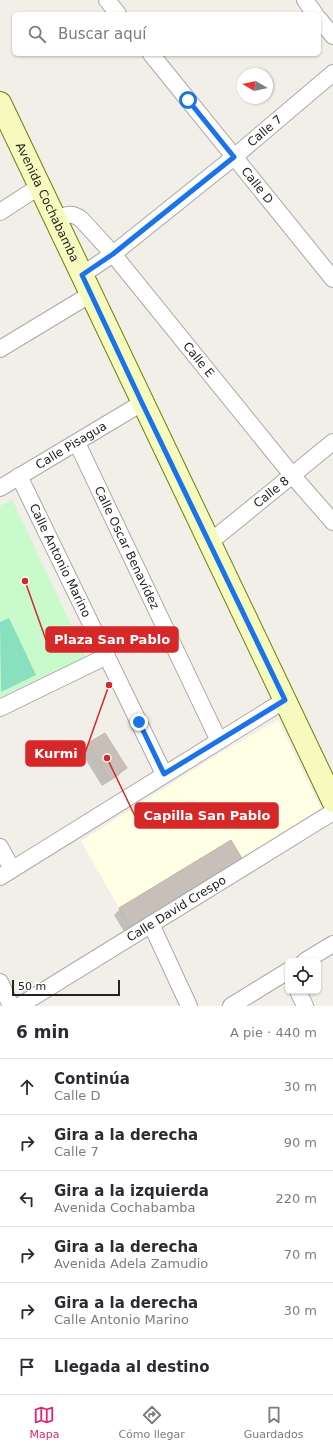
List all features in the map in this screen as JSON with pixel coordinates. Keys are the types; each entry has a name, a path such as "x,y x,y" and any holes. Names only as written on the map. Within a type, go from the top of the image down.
{"street":[{"path":"107,0 116,12"},
{"path":"304,0 314,12"},
{"path":"321,21 333,36"},
{"name":"Calle D","path":"153,56 333,279"},
{"name":"Calle 7","path":"0,349 87,284 113,254 234,157 333,73"},
{"name":"Avenida Cochabamba","path":"0,102 333,802"},
{"path":"0,212 40,186"},
{"name":"Calle E","path":"56,220 69,214 76,215 82,219 113,254 292,475 333,522"},
{"name":"Calle Pisagua","path":"0,488 142,403"},
{"name":"Calle Oscar Benavídez","path":"77,442 219,740"},
{"name":"Calle 8","path":"210,542 333,442"},
{"name":"Calle Antonio Marino","path":"19,476 164,774"},
{"path":"0,708 107,656"},
{"path":"0,847 6,873 285,700"},
{"name":"Calle David Crespo","path":"19,1006 151,924 333,802"},
{"path":"151,924 189,1006"},
{"path":"310,958 333,944"},
{"path":"231,1006 285,973"},
{"path":"0,982 11,1006"},
{"path":"299,994 305,1006"}],"shaded area":[{"path":"278,720 323,813 243,860 119,908 81,841 217,755"}],"green space":[{"path":"12,499 86,657 0,697 0,506"},
{"path":"9,618 36,675 1,692 0,622"}],"building":[{"path":"105,733 127,768 110,779 88,743"},
{"path":"231,840 243,860 131,928 119,908"}],"place":[{"name":"Plaza San Pablo","path":"25,581"},
{"name":"Kurmi","path":"109,685"},
{"name":"Capilla San Pablo","path":"107,758"}],"route":[{"path":"139,722 164,774 285,700 82,275 113,254 234,157 188,100"}]}
